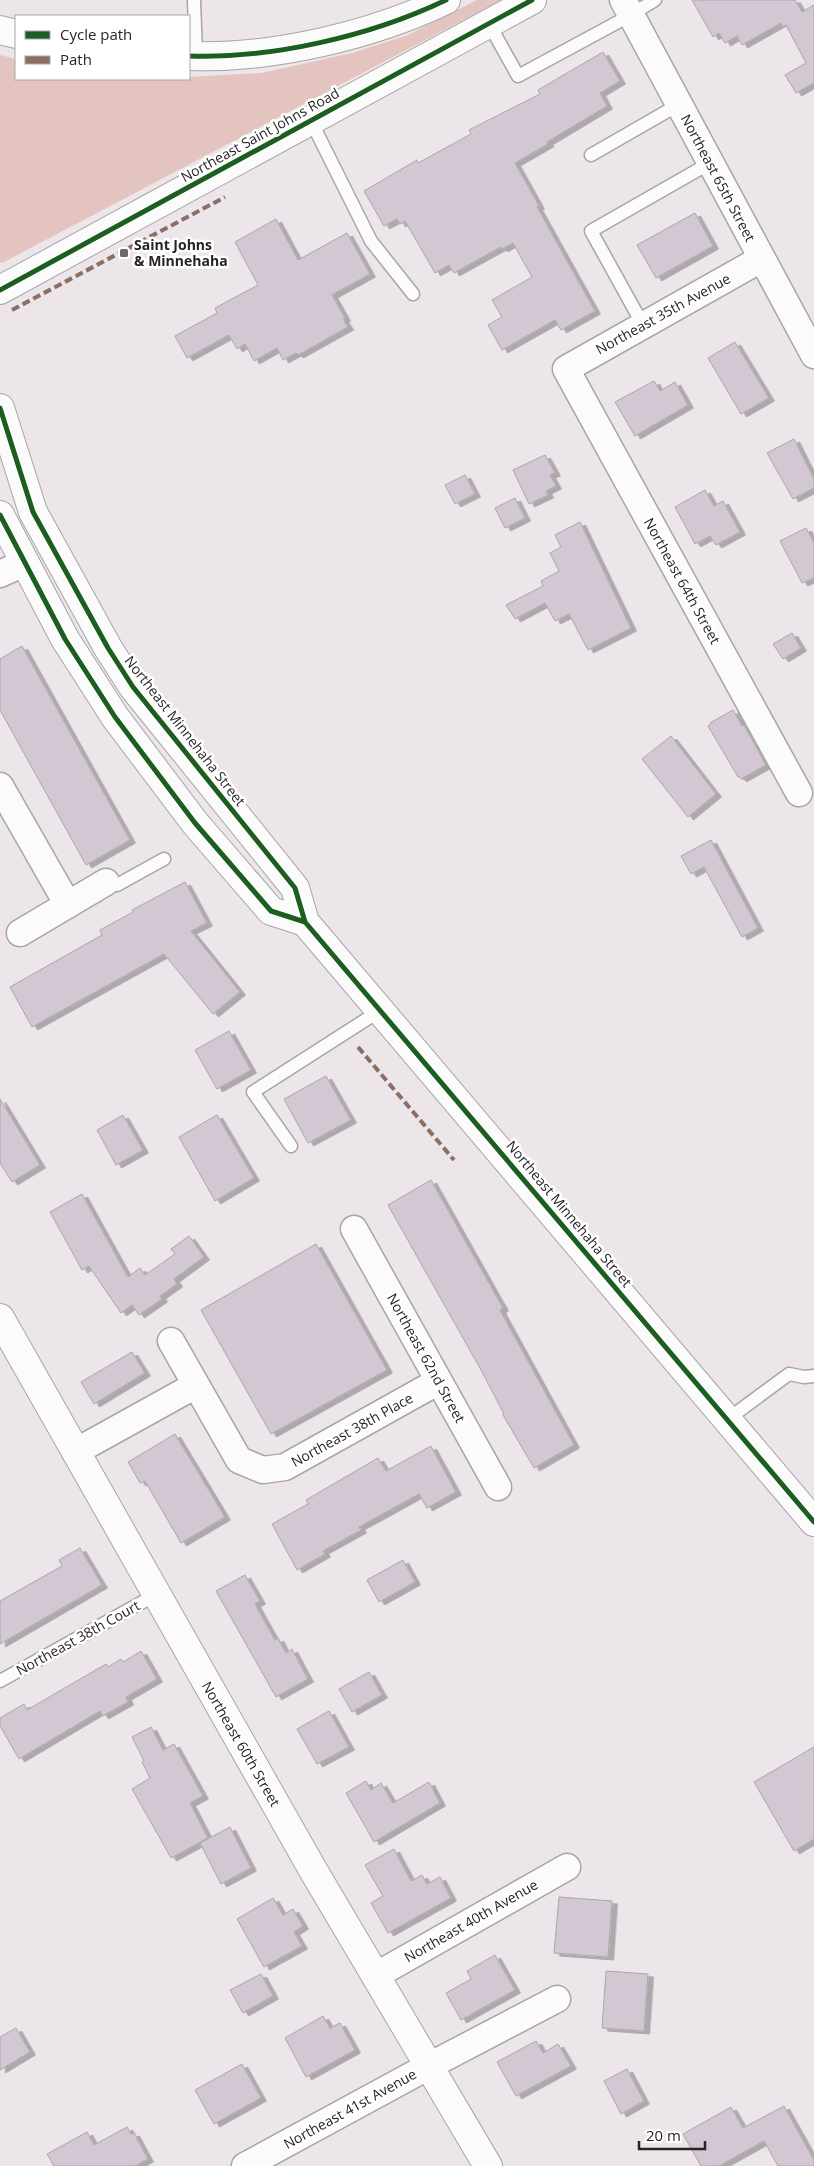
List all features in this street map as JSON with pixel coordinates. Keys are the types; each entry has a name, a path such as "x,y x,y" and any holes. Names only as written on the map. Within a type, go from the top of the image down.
{"main road":[{"path":"192,56 238,54 311,44 355,34 446,0"},
{"name":"Northeast Saint Johns Road","path":"0,290 532,0"},
{"path":"0,30 15,34"},
{"name":"Northeast Minnehaha Street","path":"0,408 33,512 108,648 133,687 295,888 305,922 814,1522"},
{"path":"0,515 12,569 65,639 115,717 195,822 271,911 305,922"},
{"name":"Northeast 60th Street","path":"0,1318 308,1862 488,2166"}],"street":[{"name":"Northeast 65th Street","path":"627,8 760,259 814,355"},
{"name":"Northeast 35th Avenue","path":"566,369 760,259"},
{"name":"Northeast 64th Street","path":"566,369 799,792"},
{"path":"0,786 68,905"},
{"path":"20,933 106,882"},
{"name":"Northeast 62nd Street","path":"354,1229 498,1487"},
{"path":"76,1452 196,1385 171,1341"},
{"name":"Northeast 38th Place","path":"196,1385 239,1460 263,1470 285,1467 439,1381"},
{"name":"Northeast 40th Avenue","path":"375,1976 567,1867"},
{"name":"Northeast 41st Avenue","path":"245,2166 557,1999"}],"lane":[{"path":"192,56 194,0"},
{"path":"489,24 518,76 627,8 655,0"},
{"path":"591,155 678,105"},
{"path":"311,121 371,241 413,294"},
{"path":"643,325 591,231 710,163"},
{"path":"106,882 117,885 164,859"},
{"path":"291,1146 253,1092 380,1010"},
{"path":"728,1419 789,1374 804,1377 814,1376"},
{"name":"Northeast 38th Court","path":"0,1681 157,1594"}],"shaded area":[{"path":"477,0 501,0 2,263 0,262 0,55 15,59 15,80 190,80 190,77 262,73 352,53 408,35"}],"building":[{"path":"692,0 795,0 802,12 814,5 814,83 796,93 785,75 806,63 786,25 783,27 781,23 742,45 737,36 725,43 719,33 713,37"},
{"path":"603,52 620,81 600,93 607,106 515,163 539,206 537,207 595,311 561,330 555,320 502,350 488,325 502,317 492,300 532,277 513,243 502,249 501,247 454,273 449,265 435,273 405,221 400,224 397,219 384,226 364,191 417,160 418,163 471,134 469,130 540,94 538,90"},
{"path":"695,213 713,246 656,278 637,245"},
{"path":"276,219 298,260 347,233 370,274 332,295 348,327 298,355 296,353 283,360 277,348 254,361 245,344 237,349 229,335 187,358 175,336 217,313 215,308 258,285 235,242"},
{"path":"735,342 769,398 741,414 708,358"},
{"path":"654,381 660,391 675,382 688,405 635,436 615,402"},
{"path":"794,439 814,479 814,488 793,499 767,453"},
{"path":"545,455 555,473 550,475 556,486 546,491 548,495 529,504 513,470"},
{"path":"465,475 475,494 455,504 445,485"},
{"path":"705,490 714,506 723,501 740,532 716,545 710,536 695,544 675,507"},
{"path":"515,498 525,518 505,528 495,508"},
{"path":"580,522 631,628 588,650 569,614 555,621 545,603 515,619 506,605 543,586 541,581 559,571 550,553 561,547 555,535"},
{"path":"806,528 814,543 814,578 802,583 780,541"},
{"path":"792,633 801,648 783,659 773,644"},
{"path":"22,646 130,840 86,865 0,710 0,659"},
{"path":"733,710 742,726 744,725 766,765 741,779 708,726"},
{"path":"671,736 716,794 688,817 642,759"},
{"path":"711,840 758,928 742,937 704,867 691,874 681,856"},
{"path":"185,882 207,923 191,931 240,992 213,1014 164,954 32,1027 10,987 102,935 100,930 133,912 132,910"},
{"path":"229,1031 251,1070 217,1089 195,1050"},
{"path":"326,1076 351,1120 308,1143 284,1099"},
{"path":"0,1099 40,1165 12,1182 0,1163"},
{"path":"123,1115 143,1150 116,1165 97,1130"},
{"path":"217,1115 254,1178 215,1201 179,1137"},
{"path":"431,1180 503,1308 500,1310 574,1445 534,1468 388,1205"},
{"path":"82,1194 128,1277 140,1268 145,1275 175,1254 171,1249 189,1236 204,1257 174,1279 177,1284 160,1296 162,1299 139,1315 132,1305 121,1313 89,1266 82,1270 50,1212"},
{"path":"316,1244 387,1370 271,1434 201,1310"},
{"path":"132,1352 145,1373 94,1404 81,1382"},
{"path":"175,1434 225,1517 181,1543 145,1481 140,1483 128,1462"},
{"path":"431,1446 456,1492 427,1508 419,1494 359,1527 361,1530 323,1551 325,1554 297,1570 272,1524 308,1504 306,1500 378,1458 386,1471"},
{"path":"80,1548 102,1585 0,1644 0,1601 62,1566 59,1560"},
{"path":"403,1560 415,1582 379,1602 367,1580"},
{"path":"245,1575 260,1601 255,1604 275,1640 278,1638 286,1653 292,1649 308,1679 276,1697 216,1591"},
{"path":"141,1651 157,1679 126,1697 128,1702 103,1716 100,1711 19,1759 0,1726 0,1718 24,1704 27,1710 106,1664 108,1667 121,1659 123,1662"},
{"path":"369,1672 382,1695 352,1712 339,1689"},
{"path":"329,1711 349,1747 317,1764 297,1729"},
{"path":"151,1727 163,1750 174,1744 203,1796 190,1803 208,1838 171,1858 132,1789 150,1778 132,1737"},
{"path":"814,1747 814,1839 794,1851 754,1782"},
{"path":"366,1781 371,1790 381,1783 393,1803 429,1782 440,1803 374,1842 346,1793"},
{"path":"230,1827 251,1868 221,1884 200,1843"},
{"path":"394,1849 411,1881 422,1875 427,1884 440,1877 451,1898 388,1933 371,1903 383,1896 365,1865"},
{"path":"559,1897 612,1901 608,1957 554,1953"},
{"path":"273,1898 283,1915 293,1909 303,1926 294,1932 302,1946 264,1967 237,1919"},
{"path":"495,1955 515,1990 461,2020 446,1993 471,1979 467,1971"},
{"path":"606,1971 648,1974 644,2031 602,2028"},
{"path":"261,1974 273,1996 243,2013 230,1990"},
{"path":"323,2016 330,2028 340,2023 355,2050 306,2077 285,2038"},
{"path":"16,2028 30,2052 0,2070 0,2037"},
{"path":"536,2041 543,2053 558,2044 571,2066 516,2096 497,2062"},
{"path":"242,2064 261,2098 214,2124 195,2090"},
{"path":"627,2069 644,2101 621,2114 604,2081"},
{"path":"784,2106 814,2160 814,2166 778,2166 764,2141 719,2166 701,2166 683,2134 731,2107 743,2128"},
{"path":"127,2127 131,2134 134,2133 148,2159 135,2166 54,2166 47,2154 87,2132 94,2145"}],"marked path":[{"path":"12,310 225,197"},
{"path":"358,1047 454,1160"}],"cycle path":[{"path":"190,56 253,54 320,43 386,24 446,0"},
{"path":"0,290 532,0"},
{"path":"0,408 33,512 108,648 133,687 295,888 305,922 814,1522"},
{"path":"0,515 65,639 115,717 195,823 271,911 305,922"}],"place":[{"name":"Saint Johns & Minnehaha","path":"124,253"}]}
